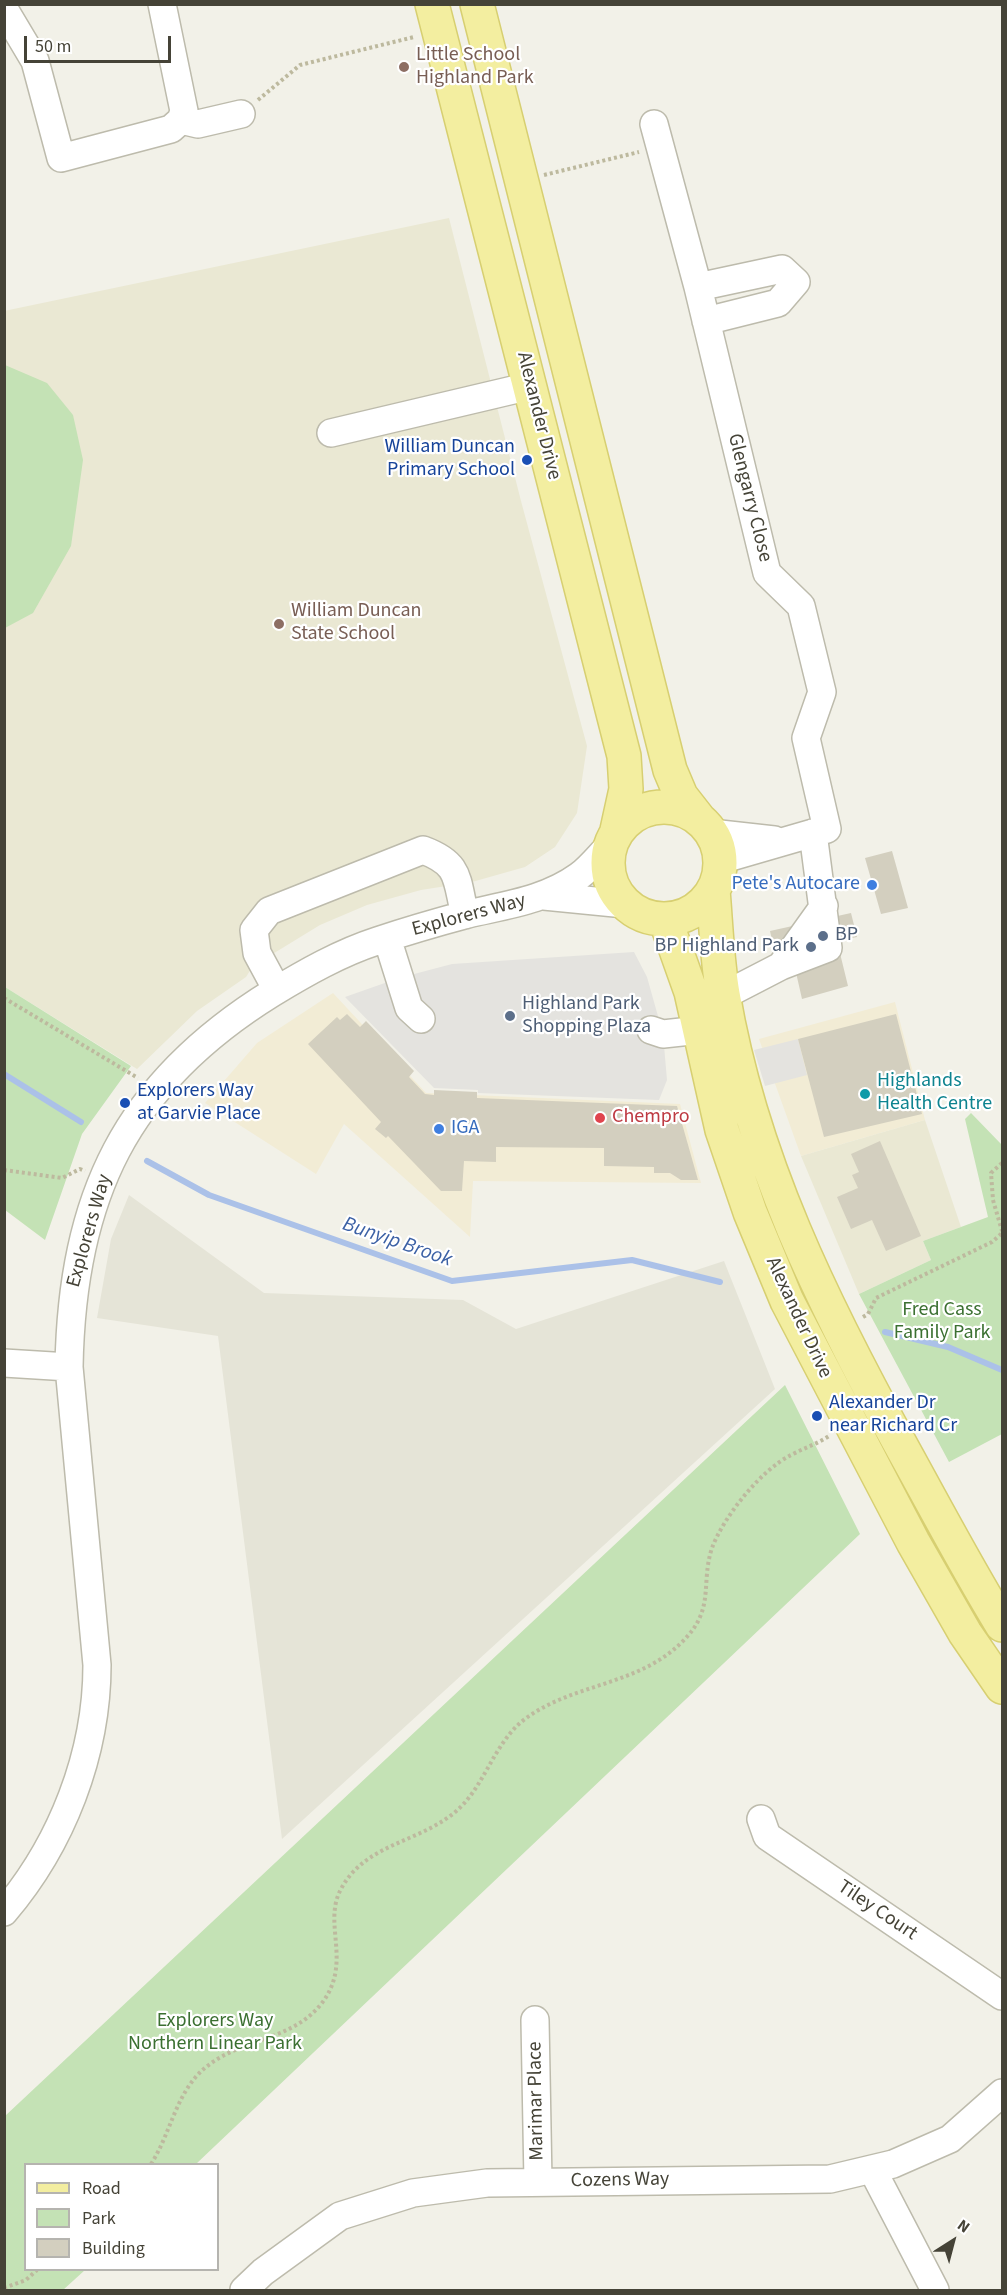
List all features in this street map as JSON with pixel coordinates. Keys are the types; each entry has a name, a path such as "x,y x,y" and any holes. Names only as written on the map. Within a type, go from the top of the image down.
{"main road":[{"name":"Alexander Drive","path":"432,4 624,756 626,789 614,837"},
{"path":"477,4 670,770 681,796 711,851 694,911 665,919 640,914 625,904 614,888 608,869 614,837 632,815 651,809 682,810 711,851"},
{"path":"484,209 483,157 473,95 477,89 484,88 504,110"},
{"name":"Alexander Drive","path":"711,851 723,996 748,1105 801,1252 878,1404 1002,1625"},
{"name":"Alexander Drive","path":"665,919 680,954 700,1030 722,1130 750,1212 799,1329 930,1572 965,1633 1002,1687"}],"street":[{"path":"4,9 35,61 61,158 171,129 181,120 184,111 162,4"},
{"path":"181,120 198,124 241,114"},
{"name":"Glengarry Close","path":"657,136 698,287 767,573 801,606 822,692 806,738 826,829 813,832"},
{"path":"698,287 782,269 796,282 778,303 706,321"},
{"path":"330,433 530,386"},
{"path":"711,851 784,841 813,832 824,906 781,966 723,996"},
{"name":"Explorers Way","path":"4,1912 42,1860 66,1813 86,1749 95,1702 97,1665 69,1367 69,1318 76,1265 103,1177 129,1129 170,1073 211,1035 277,990 331,960 387,938 465,915 544,896 579,876 614,837"},
{"path":"277,990 257,953 254,930 269,911 423,850 443,858 454,868 465,915"},
{"name":"Explorers Way","path":"544,896 625,904"},
{"path":"387,938 410,1008 421,1019"},
{"path":"651,1030 663,1034 700,1030"},
{"path":"4,1363 69,1367"},
{"name":"Tiley Court","path":"761,1819 767,1836 1002,1996"},
{"name":"Marimar Place","path":"535,2020 538,2182"},
{"name":"Cozens Way","path":"244,2290 263,2272 340,2216 413,2193 487,2183 830,2179 893,2164 950,2139 1002,2093"},
{"path":"872,2169 935,2290"}],"path":[{"path":"241,114 300,65 414,37"},
{"path":"540,177 657,136"},
{"path":"4,998 138,1078"},
{"path":"863,1317 868,1314 876,1298 992,1242 1002,1232 993,1200 991,1173 1002,1163"},
{"path":"4,1170 62,1178 80,1169 103,1177"},
{"path":"151,2163 184,2092 196,2076 209,2064 229,2053 287,2031 302,2021 328,1994 336,1974 338,1958 336,1906 339,1892 350,1874 374,1852 438,1823 455,1812 474,1790 492,1760 523,1721 568,1697 626,1678 670,1654 686,1639 706,1605 712,1548 731,1512 770,1469 790,1455 818,1443 850,1422"},
{"path":"4,2288 26,2280 36,2271"}],"shaded area":[{"name":"William Duncan State School","path":"449,218 521,501 587,746 577,813 555,847 525,867 472,882 421,890 367,905 320,925 253,966 246,977 197,1011 137,1069 5,987 4,311"},
{"name":"Highland Park Shopping Plaza","path":"634,952 647,977 663,1034 667,1080 659,1100 478,1093 478,1090 434,1088 345,997 399,978 452,964"},
{"name":"Highland Park Shopping Plaza","path":"333,993 426,1093 680,1104 701,1183 473,1181 470,1237 344,1124 316,1174 205,1103 257,1043"},
{"name":"Highlands Health Centre","path":"895,1002 925,1120 801,1156 759,1039"},
{"path":"798,1039 807,1075 765,1086 754,1050"},
{"path":"925,1120 961,1227 923,1241 931,1260 859,1294 801,1156"},
{"path":"129,1195 264,1293 463,1300 516,1329 724,1261 775,1389 282,1839 218,1336 97,1318 111,1239"}],"green space":[{"path":"5,365 47,383 73,415 83,460 71,546 33,613 5,628"},
{"path":"5,987 131,1066 82,1134 45,1240 5,1210"},
{"name":"Fred Cass Family Park","path":"971,1113 1002,1145 1002,1434 949,1462 859,1294 931,1260 923,1241 988,1217 965,1119"},
{"name":"Explorers Way Northern Linear Park","path":"785,1385 860,1534 197,2163 24,2163 24,2271 84,2271 63,2290 5,2290 5,2116"}],"building":[{"path":"892,851 908,908 881,914 865,858"},
{"path":"851,913 857,937 837,941 848,986 802,999 792,955 776,958 770,931"},
{"path":"347,1014 360,1027 366,1021 414,1071 409,1077 425,1094 434,1095 434,1090 477,1092 477,1098 677,1106 698,1180 681,1180 670,1173 654,1173 654,1167 604,1166 604,1148 496,1147 496,1162 464,1161 462,1191 441,1191 388,1136 386,1138 375,1129 381,1122 308,1044 337,1017 340,1020"},
{"name":"Highlands Health Centre","path":"896,1014 922,1114 824,1137 798,1039"},
{"path":"880,1141 921,1236 886,1251 872,1220 851,1229 837,1197 858,1188 852,1175 859,1172 851,1154"}],"waterway":[{"name":"Bunyip Brook","path":"4,1074 81,1122"},
{"name":"Bunyip Brook","path":"147,1161 209,1195 452,1281 632,1260 720,1282"},
{"name":"Bunyip Brook","path":"885,1332 948,1347 1002,1370"}],"place":[{"name":"Little School Highland Park","path":"404,67"},
{"name":"William Duncan Primary School","path":"527,460"},
{"name":"William Duncan State School","path":"279,624"},
{"name":"Pete's Autocare","path":"872,885"},
{"name":"BP","path":"823,936"},
{"name":"BP Highland Park","path":"811,947"},
{"name":"Highland Park Shopping Plaza","path":"510,1016"},
{"name":"Highlands Health Centre","path":"865,1094"},
{"name":"Explorers Way at Garvie Place","path":"125,1103"},
{"name":"Chempro","path":"600,1118"},
{"name":"IGA","path":"439,1129"},
{"name":"Alexander Dr near Richard Cr","path":"817,1416"}]}
